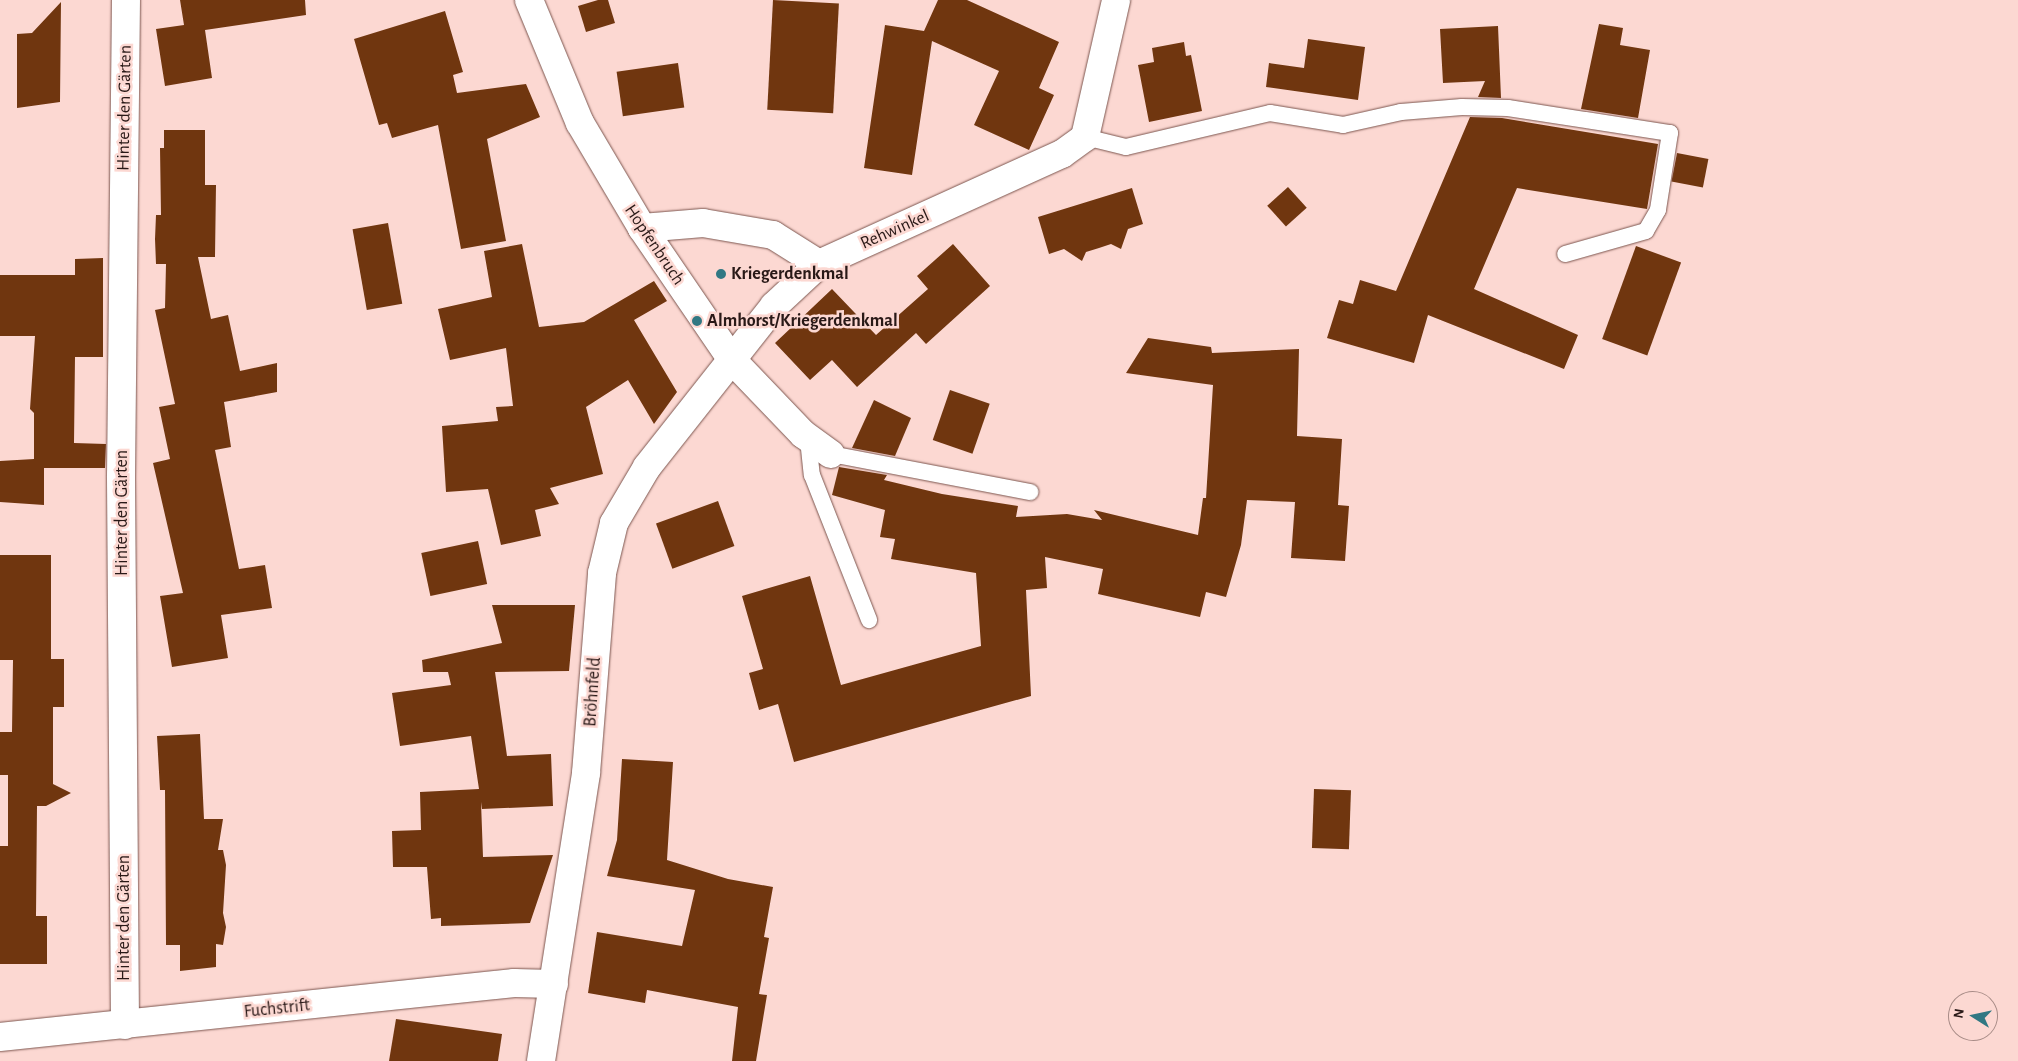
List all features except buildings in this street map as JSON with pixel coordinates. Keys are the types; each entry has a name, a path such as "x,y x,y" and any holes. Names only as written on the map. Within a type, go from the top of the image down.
{"street":[{"name":"Hinter den Gärten","path":"125,1025 121,466 126,0"},
{"name":"Hopfenbruch","path":"529,0 580,122 642,228 732,360 808,438 831,454"},
{"path":"1085,137 1116,0"},
{"name":"Rehwinkel","path":"732,360 774,306 819,264 1062,154 1085,137"},
{"path":"642,228 703,223 773,235 819,264"},
{"name":"Bröhnfeld","path":"541,1061 586,773 602,572 614,524 647,467 732,360"},
{"name":"Fuchstrift","path":"0,1037 514,983 554,984"}],"lane":[{"path":"1085,137 1126,147 1270,113 1343,125 1401,112 1508,108 1670,133 1658,210 1646,231 1565,254"},
{"path":"808,438 812,475 868,620"},
{"path":"831,454 953,481 1030,492"}],"place":[{"name":"Kriegerdenkmal","path":"721,274"},
{"name":"Almhorst/Kriegerdenkmal","path":"697,321"}]}
